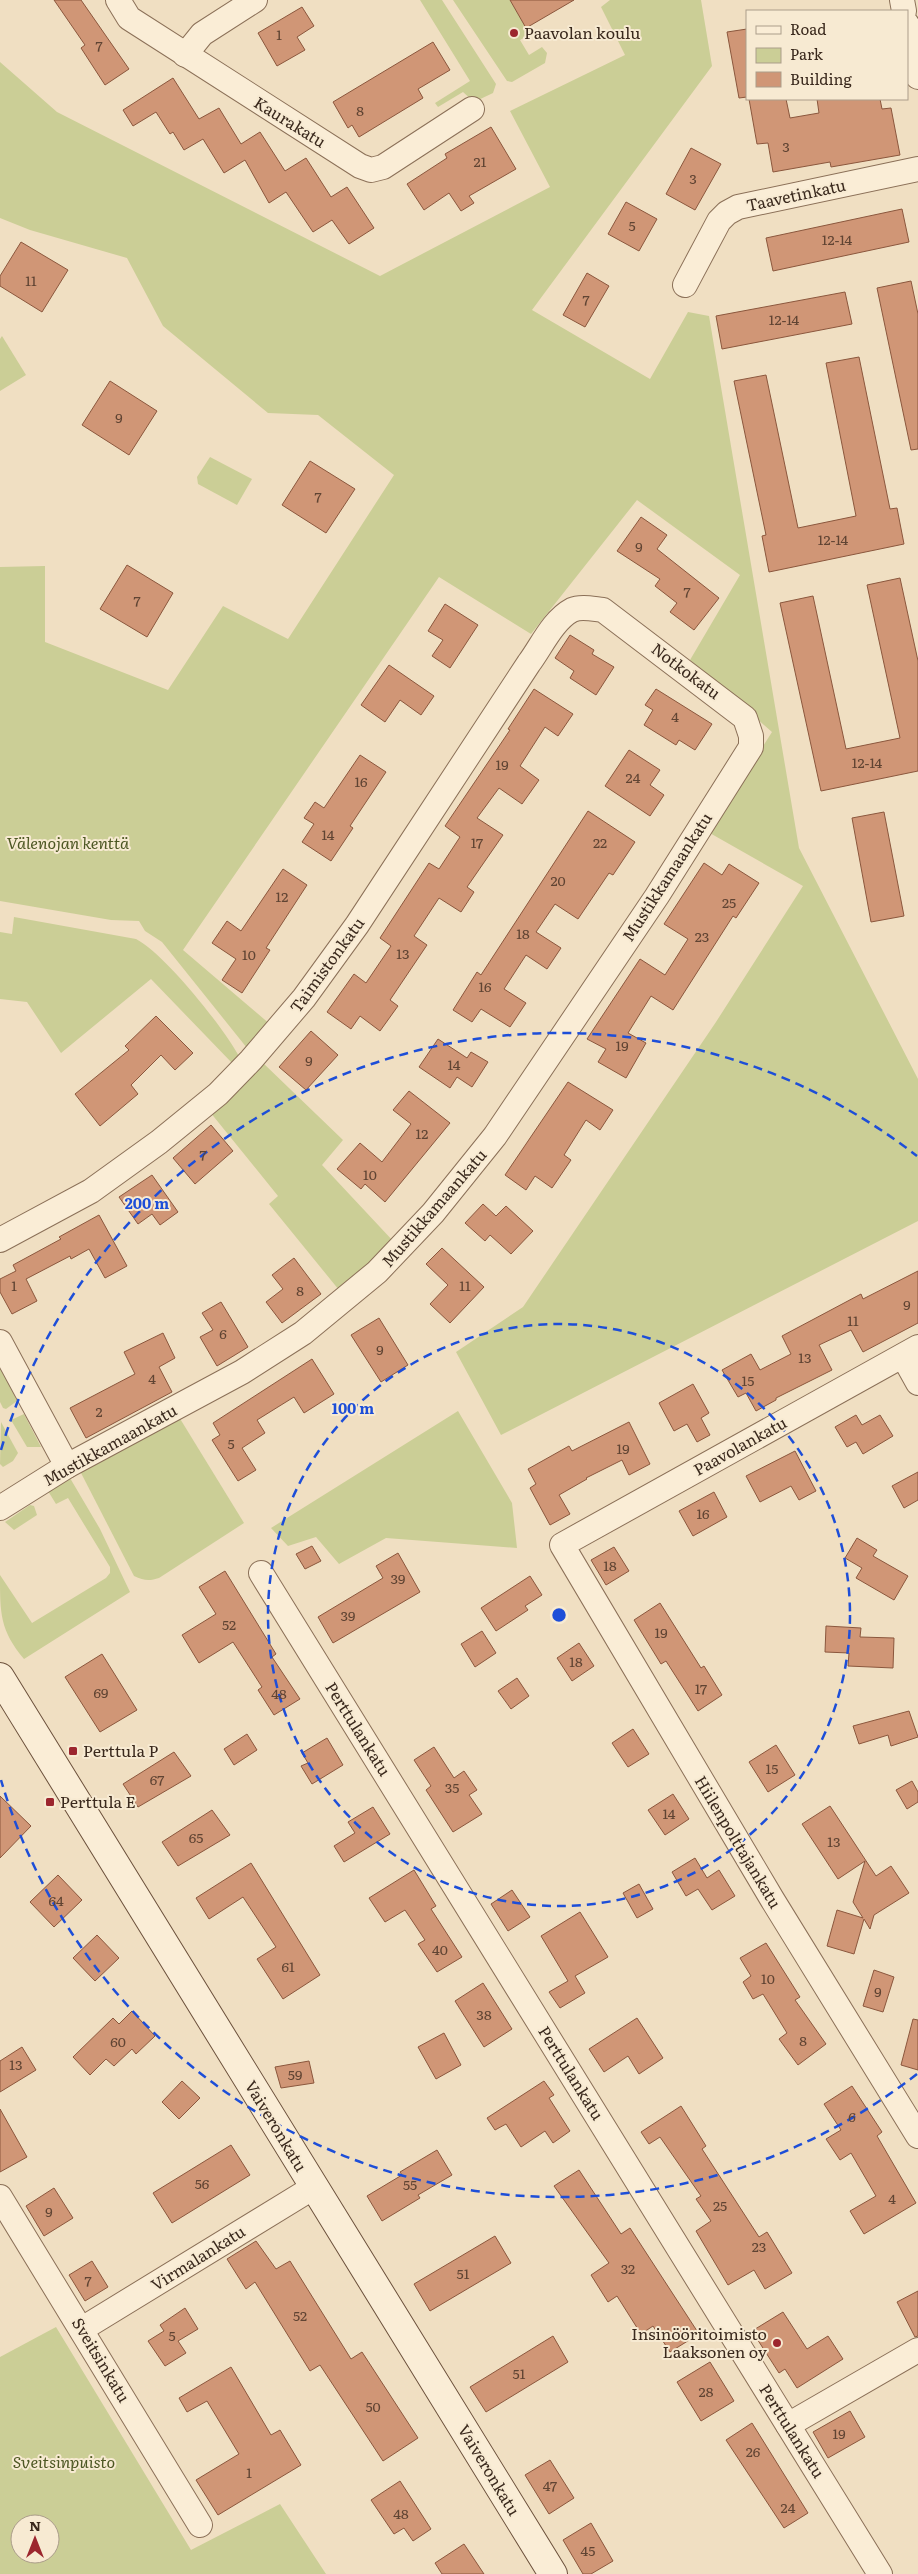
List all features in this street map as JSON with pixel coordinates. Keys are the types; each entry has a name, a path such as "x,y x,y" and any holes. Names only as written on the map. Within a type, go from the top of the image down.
{"main road":[{"name":"Vaiveronkatu","path":"0,1677 553,2574"}],"street":[{"name":"Kaurakatu","path":"118,0 129,18 360,166 371,170 383,167 472,109"},
{"path":"185,55 202,34 255,0"},
{"path":"908,29 918,77"},
{"name":"Taavetinkatu","path":"685,285 719,222 727,213 738,207 918,169"},
{"name":"Notkokatu","path":"572,610 585,608 603,610 745,718 751,736 750,748 735,770"},
{"name":"Taimistonkatu","path":"0,1240 91,1191 152,1148 218,1094 251,1060 304,998 357,925 529,663 558,622 572,610"},
{"name":"Mustikkamaankatu","path":"0,1508 67,1466 242,1372 303,1332 377,1272 433,1213 495,1136 656,896 735,770"},
{"path":"0,1342 67,1466"},
{"path":"910,1351 918,1383"},
{"name":"Paavolankatu","path":"562,1545 910,1351"},
{"name":"Hiilenpolttajankatu","path":"562,1545 772,1899 918,2136"},
{"name":"Perttulankatu","path":"261,1572 880,2574"},
{"name":"Virmalankatu","path":"82,2329 314,2187"},
{"name":"Sveitsinkatu","path":"0,2197 200,2525"},
{"path":"788,2424 918,2350"}],"green space":[{"path":"420,0 442,0 496,84 493,93 474,102 463,92 438,107 435,103 470,81"},
{"path":"453,0 510,0 526,28 529,26 533,33 520,40 529,55 542,47 547,53 545,63 512,82 507,81"},
{"name":"Välenojan kenttä","path":"610,0 701,0 712,66 532,310 650,379 688,312 709,316 799,848 918,1079 918,1221 501,1435 456,1352 523,1307 716,1022 803,886 708,832 772,732 690,660 740,575 637,500 531,634 439,577 183,950 271,1025 247,1048 162,942 145,931 139,921 111,920 0,901 0,567 45,566 45,642 168,690 223,606 288,639 394,475 318,415 268,413 163,326 127,258 30,230 0,218 0,62 57,112 380,276 550,187 510,111 625,55 601,7"},
{"path":"2,336 26,375 0,391 0,339"},
{"path":"210,457 252,479 237,505 198,484 197,477"},
{"path":"14,917 136,939 162,960 193,993 208,1011 240,1058 233,1064 151,979 61,1053 27,1002 0,999 0,932 12,934"},
{"path":"262,1062 343,1140 322,1165 394,1242 339,1290 269,1204 278,1196 210,1112"},
{"path":"0,1365 17,1401 6,1409 3,1408 0,1402"},
{"path":"458,1411 512,1503 517,1548 386,1538 339,1564 316,1537 288,1546 271,1528"},
{"path":"24,1414 41,1447 27,1447 11,1420"},
{"path":"179,1417 244,1523 159,1578 144,1580 134,1576 80,1471"},
{"path":"1,1422 18,1453 13,1461 3,1467 0,1464"},
{"path":"70,1478 100,1529 130,1592 24,1659 10,1639 3,1621 0,1600 0,1575 32,1623 106,1578 110,1573 110,1567 68,1498 56,1504 48,1491"},
{"path":"30,1505 34,1506 37,1515 14,1530 5,1522"},
{"name":"Sveitsinpuisto","path":"56,2327 191,2550 280,2504 326,2574 0,2574 0,2357"}],"building":[{"path":"54,0 81,0 129,69 105,85 81,48 85,45"},
{"path":"510,0 574,0 526,28"},
{"path":"302,7 314,26 297,37 305,50 277,66 258,33"},
{"path":"746,29 746,97 739,98 727,32"},
{"path":"433,42 450,70 418,89 423,98 359,137 352,125 348,128 333,102"},
{"path":"173,78 199,119 219,108 241,144 260,132 285,171 306,158 331,197 347,187 374,228 349,244 332,220 313,232 286,192 269,203 245,160 224,173 203,139 184,150 173,132 170,134 156,112 133,126 123,110"},
{"path":"749,100 786,100 790,118 819,113 817,100 880,100 882,109 891,108 900,155 831,167 830,162 773,172 768,143 757,144"},
{"path":"491,127 516,169 469,196 474,203 461,211 449,193 424,210 407,184 447,158 445,154"},
{"path":"691,148 721,164 695,210 666,194"},
{"path":"626,202 657,219 639,251 608,234"},
{"path":"902,209 909,242 773,271 766,238"},
{"path":"21,242 68,270 42,312 0,286 0,276"},
{"path":"587,273 609,286 585,327 563,315"},
{"path":"911,281 918,314 918,449 911,450 877,288"},
{"path":"845,292 852,324 722,349 716,316"},
{"path":"859,357 890,509 897,508 904,544 769,572 762,536 766,535 734,381 766,375 798,528 856,516 826,363"},
{"path":"110,381 157,411 129,455 82,425"},
{"path":"310,461 355,489 326,533 282,505"},
{"path":"641,517 667,535 657,549 719,598 694,630 670,612 677,603 655,586 660,579 617,551"},
{"path":"127,565 173,593 147,637 100,609"},
{"path":"900,578 918,661 918,771 821,791 780,603 813,596 846,749 900,738 867,585"},
{"path":"445,604 478,625 450,668 432,656 443,640 428,631"},
{"path":"570,635 594,650 592,654 614,667 596,695 570,678 574,671 555,658"},
{"path":"389,665 434,696 421,715 400,700 385,722 361,705"},
{"path":"534,689 573,714 558,736 545,727 520,766 539,780 522,804 499,788 477,818 503,835 467,887 474,892 461,912 439,898 414,936 427,945 390,1000 398,1006 380,1031 360,1016 351,1029 327,1012 354,974 366,983 391,946 380,938 429,863 439,869 460,837 445,826 510,730 508,729"},
{"path":"656,689 712,724 695,750 679,740 676,745 644,725 653,710 645,705"},
{"path":"629,750 660,770 650,785 664,795 650,816 605,786"},
{"path":"360,755 386,772 350,826 353,828 331,861 302,842 314,824 304,818 315,802 324,808"},
{"path":"588,811 635,842 613,875 609,873 578,919 555,904 536,932 561,948 547,969 526,955 504,989 526,1003 510,1027 481,1009 472,1022 453,1010 477,972 481,975"},
{"path":"884,812 904,916 871,922 852,818"},
{"path":"704,863 722,875 729,864 759,883 736,918 733,916 673,1010 651,996 628,1033 646,1043 626,1078 598,1062 606,1049 587,1039 640,959 665,975 688,939 664,924"},
{"path":"283,869 307,885 266,948 270,950 242,993 222,980 236,959 212,943 227,921 241,931"},
{"path":"156,1016 193,1053 175,1070 161,1055 131,1085 138,1094 100,1126 75,1094 129,1050 125,1046"},
{"path":"311,1031 338,1055 306,1090 279,1067"},
{"path":"438,1039 467,1058 471,1052 488,1062 472,1087 457,1077 450,1088 419,1067"},
{"path":"568,1082 613,1110 600,1130 586,1120 564,1155 571,1160 552,1188 535,1176 526,1190 505,1175"},
{"path":"409,1091 450,1123 385,1202 365,1184 361,1189 337,1169 360,1143 382,1162 411,1124 393,1110"},
{"path":"211,1125 233,1151 195,1184 173,1158"},
{"path":"152,1175 178,1212 160,1225 152,1214 138,1224 119,1197"},
{"path":"483,1204 496,1216 506,1206 533,1231 511,1254 490,1235 485,1241 465,1223"},
{"path":"99,1215 127,1266 105,1278 89,1249 71,1259 70,1256 26,1279 37,1301 12,1314 0,1292 0,1279 16,1271 13,1265 61,1239 59,1237"},
{"path":"442,1248 484,1287 450,1323 430,1304 448,1285 426,1264"},
{"path":"294,1258 321,1294 282,1323 266,1302 283,1289 272,1275"},
{"path":"918,1271 918,1323 863,1352 851,1330 819,1345 832,1370 776,1398 776,1400 756,1411 746,1393 738,1397 722,1370 751,1354 760,1370 791,1354 782,1336 861,1294 863,1299"},
{"path":"221,1302 248,1347 217,1366 200,1337 213,1330 202,1313"},
{"path":"379,1318 408,1365 381,1382 351,1335"},
{"path":"163,1333 175,1358 159,1367 172,1392 86,1438 70,1408 135,1374 124,1352"},
{"path":"312,1359 334,1394 304,1413 294,1397 257,1420 265,1433 242,1448 256,1470 238,1481 212,1440 220,1435 213,1423"},
{"path":"693,1384 709,1413 701,1418 710,1435 697,1442 687,1424 674,1431 659,1403"},
{"path":"856,1415 862,1425 880,1415 893,1436 863,1454 856,1442 847,1447 835,1427"},
{"path":"629,1422 650,1464 629,1475 622,1460 586,1478 559,1495 570,1514 550,1525 530,1488 536,1484 528,1469 569,1446 572,1451"},
{"path":"795,1451 816,1491 799,1500 791,1486 760,1502 746,1476"},
{"path":"918,1472 918,1500 904,1508 892,1486"},
{"path":"714,1492 727,1517 693,1536 679,1511"},
{"path":"857,1538 877,1550 873,1556 908,1576 894,1600 856,1578 862,1568 845,1558"},
{"path":"312,1546 321,1561 305,1569 296,1554"},
{"path":"614,1547 629,1571 606,1585 591,1560"},
{"path":"398,1553 420,1592 333,1643 318,1617 383,1578 376,1566"},
{"path":"225,1571 276,1654 272,1657 300,1699 274,1715 258,1690 262,1687 233,1642 199,1663 182,1635 216,1614 199,1587"},
{"path":"530,1576 542,1595 525,1606 528,1610 496,1631 481,1608"},
{"path":"660,1603 701,1668 704,1666 722,1695 698,1711 666,1661 661,1664 634,1620"},
{"path":"826,1626 861,1628 860,1637 894,1638 893,1668 848,1666 849,1653 825,1652"},
{"path":"482,1631 496,1653 475,1667 461,1644"},
{"path":"579,1643 594,1666 572,1681 557,1658"},
{"path":"102,1654 137,1710 100,1732 65,1677"},
{"path":"517,1678 529,1696 511,1709 498,1691"},
{"path":"909,1711 918,1737 891,1746 888,1735 859,1744 853,1726"},
{"path":"633,1729 649,1754 628,1767 612,1743"},
{"path":"247,1734 257,1750 234,1765 224,1749"},
{"path":"327,1738 343,1765 312,1784 301,1766 308,1763 302,1753"},
{"path":"776,1745 795,1775 768,1792 749,1762"},
{"path":"434,1747 454,1778 464,1771 477,1790 469,1795 482,1814 453,1832 426,1790 431,1786 414,1760"},
{"path":"174,1752 191,1776 138,1807 123,1784"},
{"path":"912,1781 918,1792 918,1802 907,1809 896,1790"},
{"path":"673,1794 689,1819 665,1835 648,1810"},
{"path":"0,1796 31,1826 0,1858"},
{"path":"830,1806 876,1876 891,1866 909,1893 874,1915 870,1929 864,1919 854,1954 827,1946 837,1910 863,1918 853,1902 865,1861 838,1879 802,1824"},
{"path":"373,1807 390,1834 344,1862 334,1846 355,1833 348,1822"},
{"path":"212,1810 230,1835 178,1866 162,1842"},
{"path":"695,1858 707,1878 719,1870 735,1896 712,1910 698,1889 686,1896 672,1872"},
{"path":"251,1863 320,1975 283,1999 257,1959 276,1947 243,1897 209,1919 196,1898"},
{"path":"414,1870 436,1906 431,1909 462,1957 437,1972 418,1944 425,1940 405,1910 385,1922 369,1898"},
{"path":"58,1875 82,1900 54,1927 30,1902"},
{"path":"639,1884 653,1909 637,1918 623,1893"},
{"path":"512,1890 530,1917 508,1931 491,1904"},
{"path":"580,1912 608,1957 575,1976 585,1993 560,2008 549,1992 568,1981 541,1936"},
{"path":"97,1935 119,1958 95,1981 73,1958"},
{"path":"766,1943 800,1997 795,2000 826,2044 798,2065 779,2039 787,2033 763,1994 753,1999 743,1982 751,1976 740,1958"},
{"path":"874,1970 894,1977 883,2012 863,2006"},
{"path":"483,1983 512,2029 484,2047 455,2001"},
{"path":"132,2011 155,2036 136,2054 132,2049 114,2066 106,2059 90,2075 73,2057 113,2018 119,2024"},
{"path":"637,2018 663,2058 639,2074 628,2056 604,2072 589,2049"},
{"path":"913,2019 918,2020 918,2070 901,2065"},
{"path":"444,2033 461,2065 436,2079 418,2047"},
{"path":"22,2047 36,2070 0,2092 0,2061"},
{"path":"309,2061 314,2083 281,2088 275,2067"},
{"path":"182,2081 200,2098 179,2119 162,2102"},
{"path":"544,2081 554,2095 549,2098 570,2131 553,2143 545,2131 521,2147 506,2124 495,2130 487,2118"},
{"path":"852,2086 882,2132 877,2136 916,2203 864,2234 850,2211 876,2196 851,2153 840,2160 826,2139 841,2130 824,2104"},
{"path":"681,2106 706,2146 702,2149 759,2237 767,2232 792,2273 765,2289 754,2270 728,2285 696,2231 711,2221 696,2199 701,2196 660,2137 649,2144 641,2132"},
{"path":"0,2109 27,2157 0,2172"},
{"path":"231,2145 250,2175 172,2223 153,2193"},
{"path":"437,2150 452,2175 418,2195 420,2198 382,2221 367,2196 402,2175 400,2172"},
{"path":"579,2170 621,2234 630,2228 699,2334 670,2352 653,2326 641,2334 617,2296 608,2302 591,2275 609,2263 554,2186"},
{"path":"54,2188 73,2218 44,2236 26,2206"},
{"path":"495,2236 511,2263 430,2311 414,2284"},
{"path":"256,2241 276,2269 290,2261 351,2359 362,2352 418,2438 383,2461 320,2365 310,2371 255,2282 246,2289 227,2259"},
{"path":"92,2261 108,2287 85,2301 69,2275"},
{"path":"918,2291 918,2336 915,2337 897,2302"},
{"path":"185,2308 198,2329 178,2341 186,2353 165,2366 148,2341 164,2331 160,2325"},
{"path":"783,2312 807,2349 828,2336 843,2359 797,2388 785,2369 779,2373 752,2331"},
{"path":"553,2336 568,2362 486,2412 470,2387"},
{"path":"710,2362 734,2401 701,2421 677,2382"},
{"path":"231,2367 271,2435 280,2430 301,2465 218,2515 196,2480 239,2454 207,2401 187,2412 179,2398"},
{"path":"850,2411 865,2437 828,2458 813,2432"},
{"path":"752,2423 808,2513 784,2528 726,2440"},
{"path":"550,2460 574,2498 549,2514 525,2475"},
{"path":"400,2481 431,2529 413,2541 404,2528 394,2534 371,2500"},
{"path":"591,2523 613,2561 591,2574 583,2574 563,2540"},
{"path":"464,2544 484,2574 442,2574 435,2563"}],"place":[{"name":"Paavolan koulu","path":"514,33"},
{"name":"Perttula P","path":"73,1751"},
{"name":"Perttula E","path":"50,1802"},
{"name":"Insinööritoimisto Laaksonen oy","path":"777,2343"}]}
